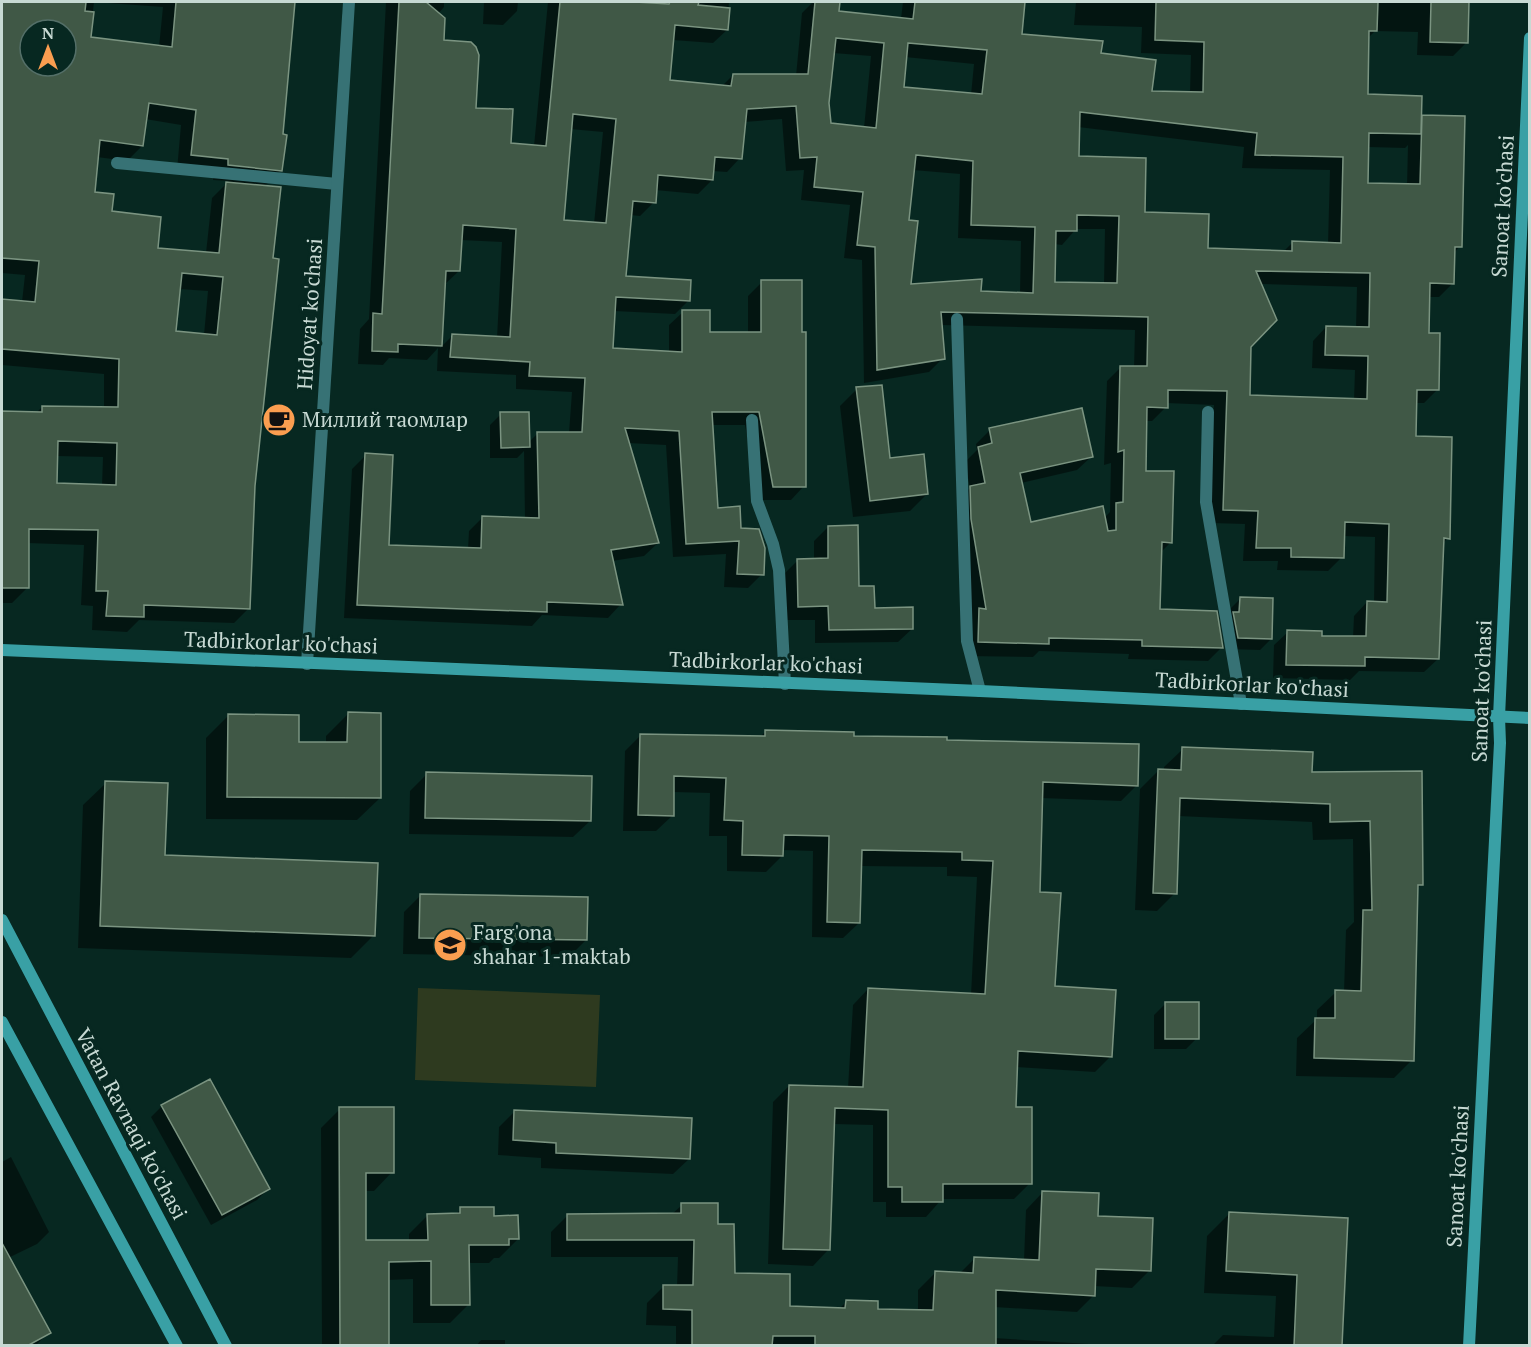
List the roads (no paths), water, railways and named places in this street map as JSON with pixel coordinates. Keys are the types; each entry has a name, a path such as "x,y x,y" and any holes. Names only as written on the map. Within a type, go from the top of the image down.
{"main road":[{"name":"Sanoat ko'chasi","path":"1469,1346 1500,743 1499,717 1530,38"},
{"name":"Tadbirkorlar ko'chasi","path":"2,650 980,691 1530,718"},
{"name":"Vatan Ravnaqi ko'chasi","path":"2,920 226,1346"},
{"path":"2,1022 177,1346"}],"street":[{"name":"Hidoyat ko'chasi","path":"307,664 348,2"},
{"path":"117,163 337,184"},
{"path":"957,319 967,640 980,691"},
{"path":"1208,412 1206,502 1241,704"},
{"path":"752,420 756,501 779,570 785,684"}],"place":[{"name":"Миллий таомлар","path":"279,420"},
{"name":"Farg'ona shahar 1-maktab","path":"450,945"}]}
